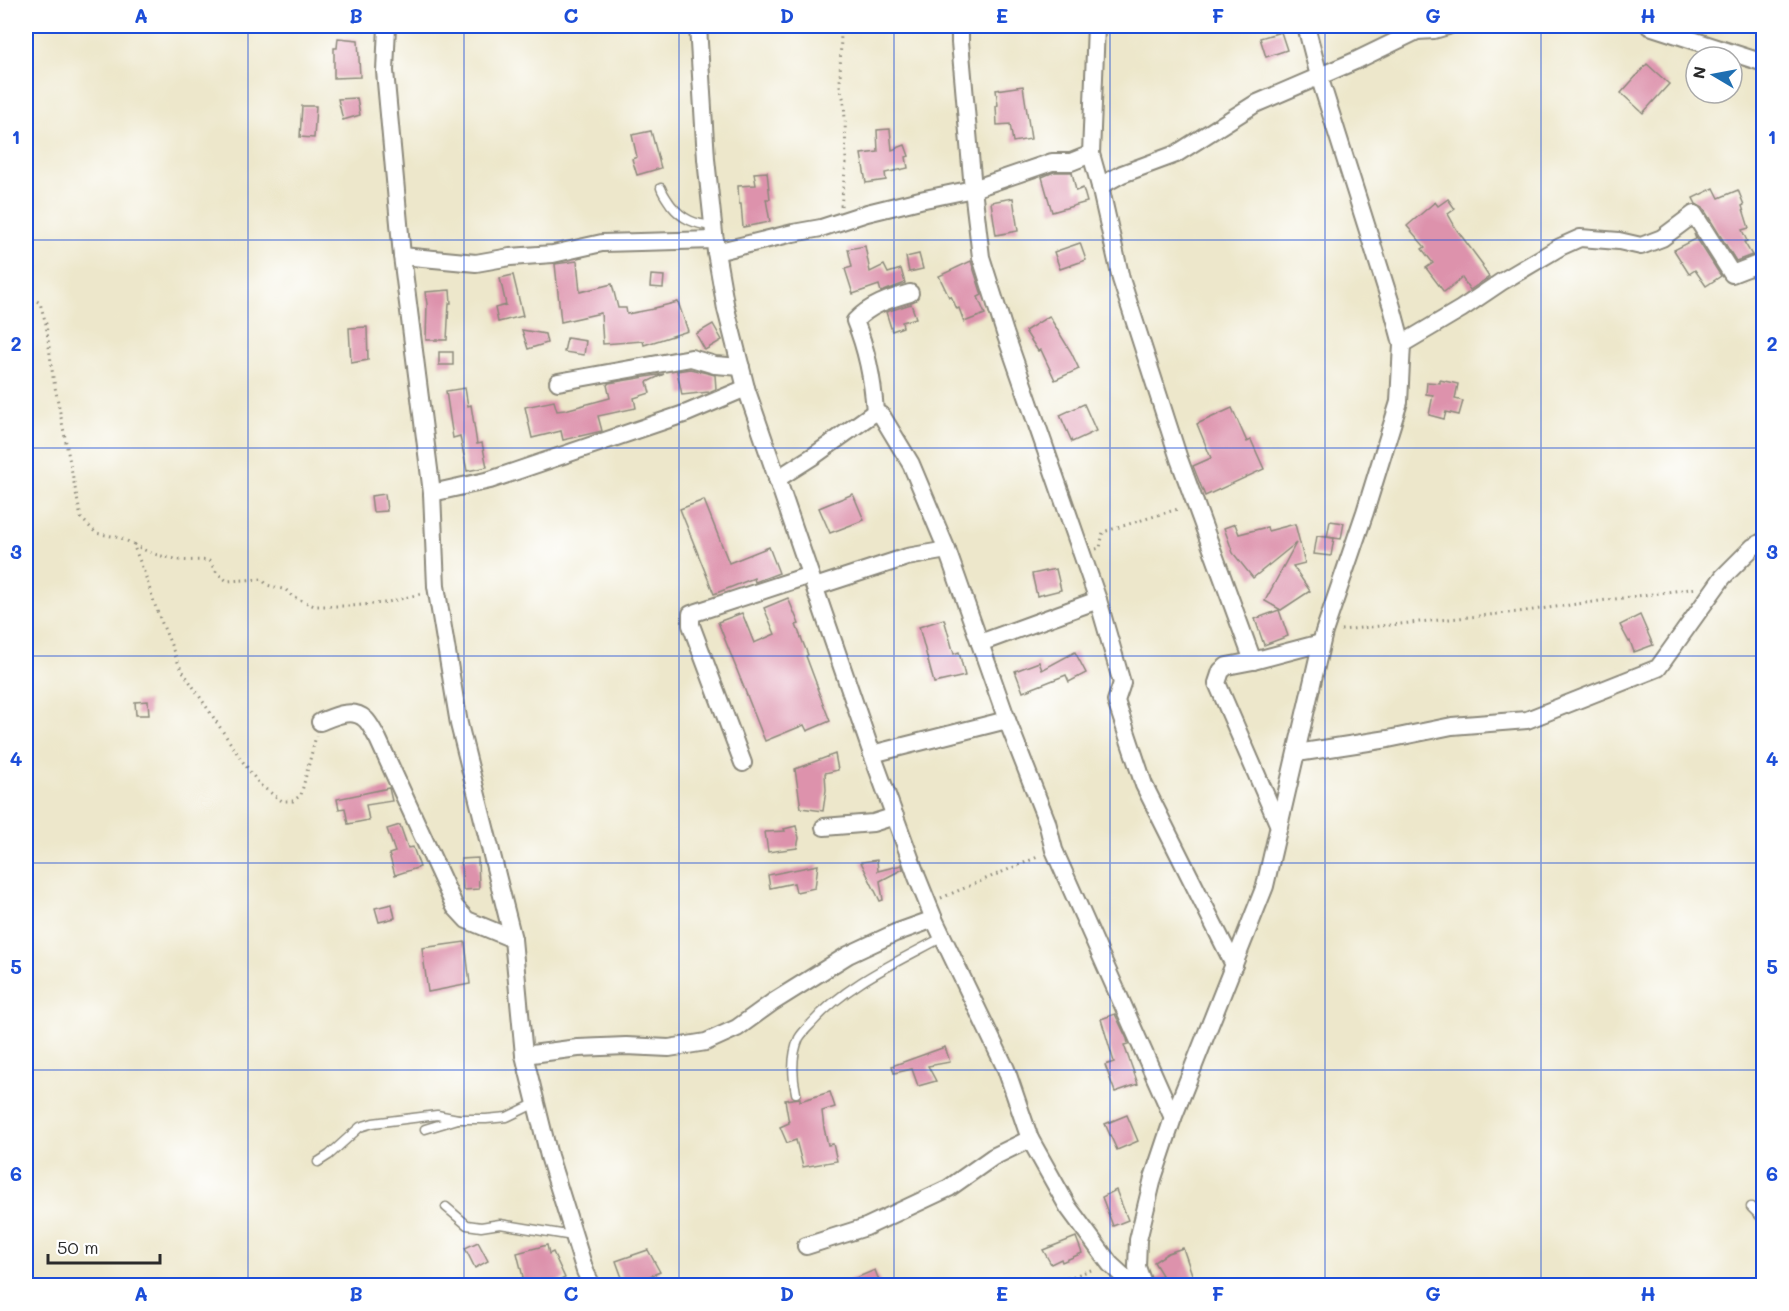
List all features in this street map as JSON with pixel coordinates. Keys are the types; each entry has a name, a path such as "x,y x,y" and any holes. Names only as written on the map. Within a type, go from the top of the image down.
{"street":[{"path":"387,26 385,71 402,256 432,493 436,586 459,724 513,939 524,1055 549,1156 585,1271 592,1286"},
{"path":"698,26 706,159 726,309 746,388 872,754 931,911 1006,1069 1030,1139 1068,1207 1110,1264 1134,1286"},
{"path":"960,26 973,189 981,257 1005,333 1098,600 1122,684 1116,701 1144,785 1234,965"},
{"path":"1096,26 1091,154 1101,186 1121,279 1179,459 1252,662"},
{"path":"1144,1286 1137,1267 1138,1240 1153,1178 1173,1118 1265,886 1323,637 1399,402 1402,344 1319,76 1306,26"},
{"path":"1101,186 1122,174 1176,154 1255,104 1355,61 1417,31 1448,26"},
{"path":"1649,26 1764,63"},
{"path":"402,256 476,263 510,257 554,254 602,243 715,239 834,224 867,213 973,189 1052,162 1071,162 1091,154"},
{"path":"1402,344 1560,247 1580,238 1619,241 1641,246 1662,238 1694,214 1732,274 1761,264"},
{"path":"875,412 874,387 861,335 855,321 876,304 910,293"},
{"path":"558,382 691,358 715,365 741,368"},
{"path":"432,493 490,480 687,413 746,388"},
{"path":"777,479 875,412"},
{"path":"875,412 882,416 911,464 947,550 1007,720 1047,822 1054,850 1173,1118"},
{"path":"1297,753 1388,739 1452,726 1527,720 1658,668 1723,578 1753,547 1764,541"},
{"path":"743,763 691,625 691,614 907,557 947,550"},
{"path":"980,643 1098,600"},
{"path":"1279,826 1217,683 1221,671 1227,666 1252,662 1323,637"},
{"path":"320,722 344,713 355,713 364,718 378,739 455,907 467,920 513,939"},
{"path":"872,754 1007,720"},
{"path":"824,827 873,823 895,816"},
{"path":"524,1055 578,1048 626,1046 669,1048 706,1042 737,1028 773,1002 848,955 896,933 931,911"},
{"path":"806,1246 866,1227 949,1188 993,1157 1030,1139"}],"lane":[{"path":"661,188 679,215 696,224 715,239"},
{"path":"796,1093 792,1062 794,1052 800,1036 822,1012 848,991 943,938"},
{"path":"318,1162 360,1128 373,1123 437,1115 458,1119 507,1117 536,1103"},
{"path":"425,1130 458,1119"},
{"path":"446,1207 467,1225 481,1227 500,1224 574,1236"},
{"path":"1751,1207 1764,1220"}],"path":[{"path":"834,224 841,205 846,163 844,101 840,87 841,26"},
{"path":"26,297 40,303 46,324 53,376 81,518 96,533 121,538 146,552 175,559 209,561 217,573 227,581 262,579 267,585 286,590 298,599 314,606 384,603 421,594 436,586"},
{"path":"1083,554 1100,548 1103,532 1196,503"},
{"path":"134,544 157,611 180,667 260,785 282,801 292,801 301,795 320,722"},
{"path":"1323,637 1718,585"},
{"path":"931,911 1054,850"},
{"path":"1058,1286 1065,1279 1110,1264"}],"building":[{"path":"1281,32 1287,50 1266,57 1260,38"},
{"path":"338,38 358,40 360,77 334,78 334,48 337,48"},
{"path":"1647,64 1669,84 1643,113 1621,93"},
{"path":"1023,86 1031,139 1013,142 1010,124 997,125 996,90"},
{"path":"357,98 360,115 343,120 338,99"},
{"path":"302,106 316,106 314,138 300,137"},
{"path":"890,129 892,150 905,145 909,156 906,157 908,168 885,173 886,180 866,183 861,154 878,152 877,130"},
{"path":"651,131 661,168 637,175 632,159 637,157 632,135"},
{"path":"767,172 770,199 766,199 770,222 743,227 738,186 756,185 754,173"},
{"path":"1054,172 1072,172 1076,191 1083,188 1087,202 1052,212 1042,177"},
{"path":"1714,188 1719,198 1738,190 1749,228 1742,230 1747,241 1744,242 1752,255 1736,261 1703,208 1696,204 1693,198"},
{"path":"1013,198 1018,231 996,235 991,202"},
{"path":"1448,199 1455,209 1448,214 1489,277 1470,290 1462,278 1444,292 1426,268 1433,263 1422,249 1425,247 1407,226 1435,202 1438,206"},
{"path":"1694,234 1721,276 1706,286 1695,270 1689,274 1674,250 1696,239"},
{"path":"1080,243 1086,260 1060,269 1054,252"},
{"path":"865,246 870,272 884,265 888,273 901,269 905,283 881,292 879,285 853,294 845,269 852,267 848,249"},
{"path":"919,254 923,269 909,272 906,257"},
{"path":"577,261 580,292 612,284 618,308 626,308 627,314 678,302 688,331 644,345 643,341 603,344 601,313 561,322 555,264"},
{"path":"971,261 982,295 978,297 985,314 964,322 959,308 957,309 951,296 949,297 939,276"},
{"path":"513,275 523,316 498,322 495,308 506,305 500,278"},
{"path":"651,275 664,276 663,288 650,287"},
{"path":"450,290 447,340 426,340 425,292"},
{"path":"911,304 916,318 902,322 903,327 892,331 886,312"},
{"path":"1049,316 1079,369 1055,380 1041,350 1038,351 1025,331"},
{"path":"713,324 722,340 705,350 696,334"},
{"path":"367,327 368,360 351,363 349,328"},
{"path":"522,330 545,334 547,343 528,349"},
{"path":"567,338 586,341 584,355 564,352"},
{"path":"439,352 453,352 453,365 439,365"},
{"path":"690,369 715,375 716,389 682,395 677,371"},
{"path":"664,374 647,382 650,393 634,398 636,408 598,416 602,431 563,440 561,431 532,438 525,407 554,401 557,411 565,410 610,398 607,385 609,383"},
{"path":"1440,380 1458,384 1455,399 1463,401 1459,415 1446,412 1444,419 1429,415 1433,395 1426,394 1427,382 1440,383"},
{"path":"465,388 468,406 471,405 477,444 482,443 487,467 467,471 460,436 453,438 446,391"},
{"path":"1084,404 1096,431 1072,442 1060,415"},
{"path":"1232,408 1247,442 1251,440 1264,469 1205,496 1193,466 1211,458 1197,424"},
{"path":"385,494 387,511 373,512 371,496"},
{"path":"853,494 864,520 830,533 819,508"},
{"path":"704,500 729,563 769,547 779,573 755,582 754,578 714,594 680,509"},
{"path":"1330,521 1344,523 1341,539 1327,537"},
{"path":"1235,524 1239,534 1267,527 1268,531 1295,524 1305,563 1293,566 1310,591 1281,610 1265,601 1296,543 1253,578 1233,553 1224,528"},
{"path":"1317,536 1334,538 1331,556 1314,554"},
{"path":"1056,569 1061,590 1037,596 1032,574"},
{"path":"788,598 799,624 796,625 830,721 807,731 804,725 765,741 718,622 742,613 754,643 775,634 764,608"},
{"path":"1279,610 1288,636 1264,645 1255,619"},
{"path":"1640,615 1653,645 1634,652 1620,625"},
{"path":"944,619 954,654 959,652 965,676 934,683 919,627"},
{"path":"1075,652 1086,673 1069,682 1066,675 1023,692 1015,671 1039,662 1042,670"},
{"path":"148,701 149,715 136,715 135,702"},
{"path":"835,754 838,770 825,773 826,790 823,811 801,808 795,769"},
{"path":"389,788 392,801 366,805 369,820 348,824 345,808 339,809 337,799"},
{"path":"400,825 408,848 413,847 420,867 395,875 389,854 395,852 387,829"},
{"path":"796,826 799,838 797,848 768,852 765,832 785,831 784,829"},
{"path":"478,858 479,889 463,890 461,859"},
{"path":"877,860 878,871 902,865 903,869 880,881 883,900 880,901 861,862"},
{"path":"818,865 815,888 796,892 794,883 770,888 768,875"},
{"path":"392,904 395,918 379,922 375,908"},
{"path":"465,942 470,984 428,992 422,948"},
{"path":"1115,1014 1127,1039 1128,1044 1124,1045 1138,1084 1115,1092 1105,1065 1114,1062 1101,1019"},
{"path":"945,1047 950,1062 928,1066 936,1081 918,1086 912,1069 894,1073 892,1066"},
{"path":"830,1092 835,1107 822,1111 828,1145 833,1144 837,1161 803,1167 796,1140 787,1143 780,1127 789,1123 785,1100 800,1098 800,1101"},
{"path":"1127,1115 1138,1141 1117,1150 1105,1124"},
{"path":"1116,1190 1128,1220 1113,1226 1102,1197"},
{"path":"1076,1237 1082,1253 1051,1264 1043,1250"},
{"path":"478,1242 488,1261 475,1268 465,1248"},
{"path":"547,1245 549,1254 553,1252 565,1278 549,1286 512,1286 523,1277 517,1253"},
{"path":"1183,1248 1196,1286 1154,1286 1153,1280 1162,1275 1154,1262 1168,1253"},
{"path":"648,1250 660,1272 643,1279 644,1281 625,1286 616,1261"},
{"path":"875,1270 881,1286 839,1286 839,1285"}]}
